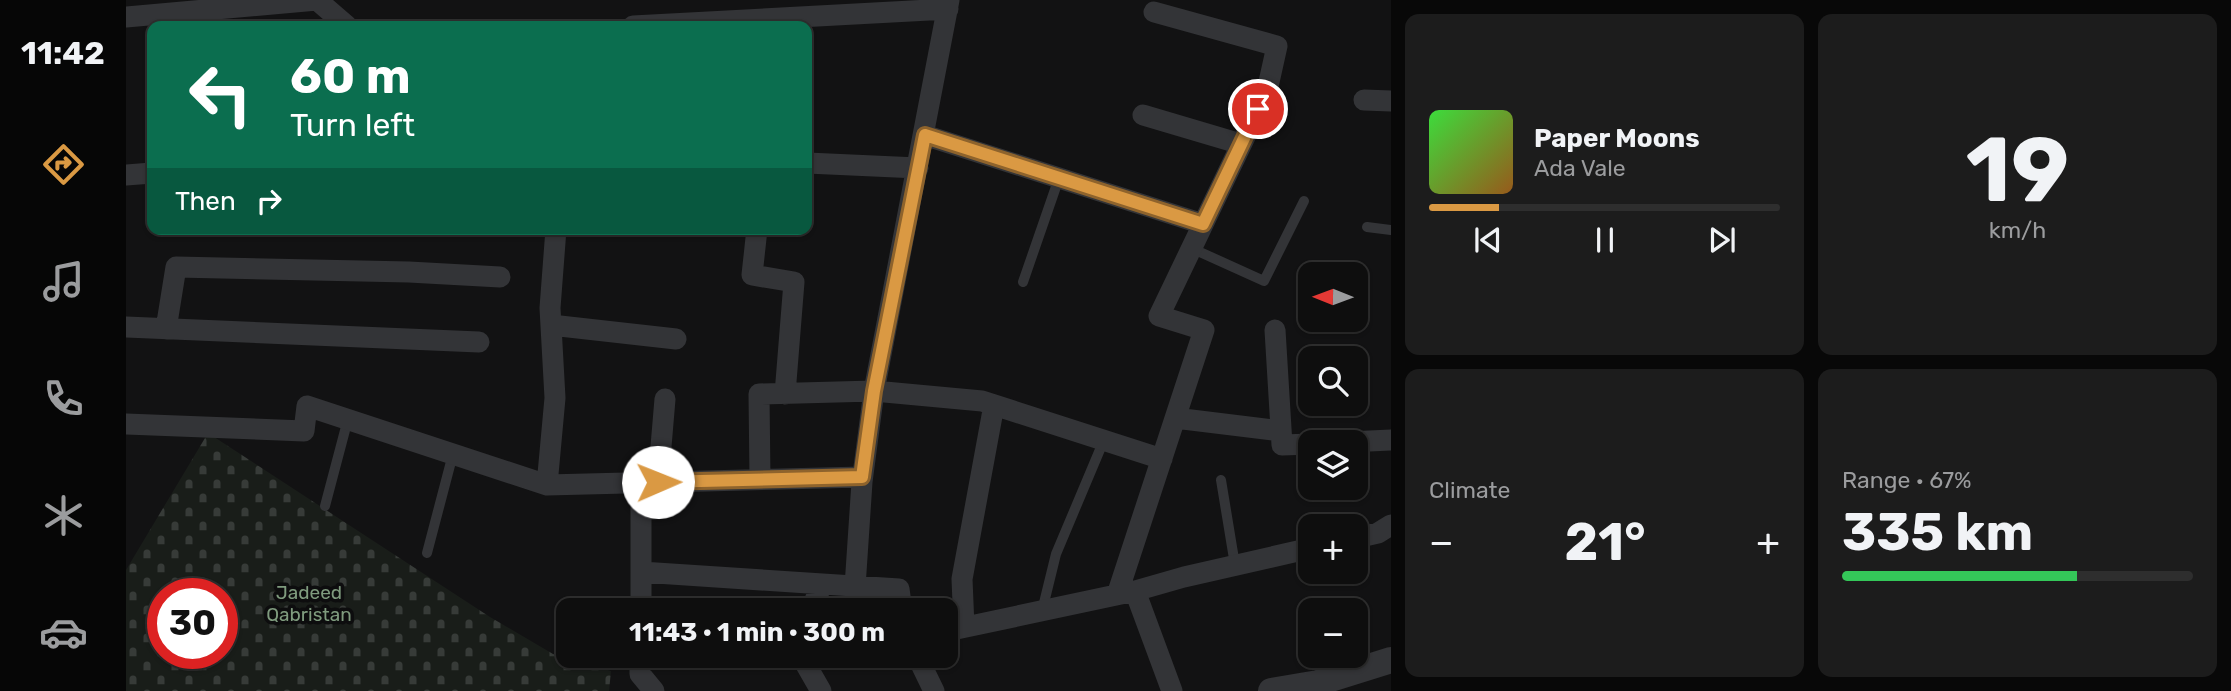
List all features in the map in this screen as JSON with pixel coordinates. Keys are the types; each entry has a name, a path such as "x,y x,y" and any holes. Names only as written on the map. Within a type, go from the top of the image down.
{"street":[{"path":"126,17 317,0 341,21"},
{"path":"765,21 832,8 948,4 874,391 862,477 855,587"},
{"path":"1153,12 1277,46 1267,91 1159,316 1204,330 1162,459 1126,593 1172,691"},
{"path":"1364,100 1391,102"},
{"path":"1143,115 1241,144"},
{"path":"925,135 1203,224"},
{"path":"812,163 918,169"},
{"path":"126,175 147,173"},
{"path":"547,485 555,398 550,308 556,235"},
{"path":"756,235 752,275 794,282 785,394"},
{"path":"166,329 176,267 409,272 500,277"},
{"path":"551,325 676,339"},
{"path":"126,327 479,342"},
{"path":"1275,330 1282,445 1298,444"},
{"path":"760,479 759,394 874,391 982,401 1162,459"},
{"path":"640,598 649,482 665,399"},
{"path":"958,608 994,405"},
{"path":"126,424 304,431 307,406 547,485 862,477"},
{"path":"1175,418 1281,431"},
{"path":"1368,441 1391,440"},
{"path":"1368,535 1391,525"},
{"path":"958,628 1126,593 1298,551"},
{"path":"641,572 899,589 900,598"},
{"path":"816,598 822,585"},
{"path":"1271,691 1318,683 1391,660"},
{"path":"640,668 640,674 654,691"},
{"path":"808,668 821,691"},
{"path":"923,668 934,691"}],"lane":[{"path":"1023,282 1059,178"},
{"path":"1191,248 1264,281 1304,201"},
{"path":"1367,227 1391,230"},
{"path":"325,506 348,419"},
{"path":"1042,611 1056,554 1104,440"},
{"path":"427,553 453,454"},
{"path":"1221,480 1235,565"}],"green space":[{"name":"Jadeed Qabristan","path":"208,433 490,617 556,655 556,668 601,668 611,671 609,691 126,691 126,570"}],"route":[{"path":"658,482 862,477 874,391 925,135 1203,224 1258,109"}]}
